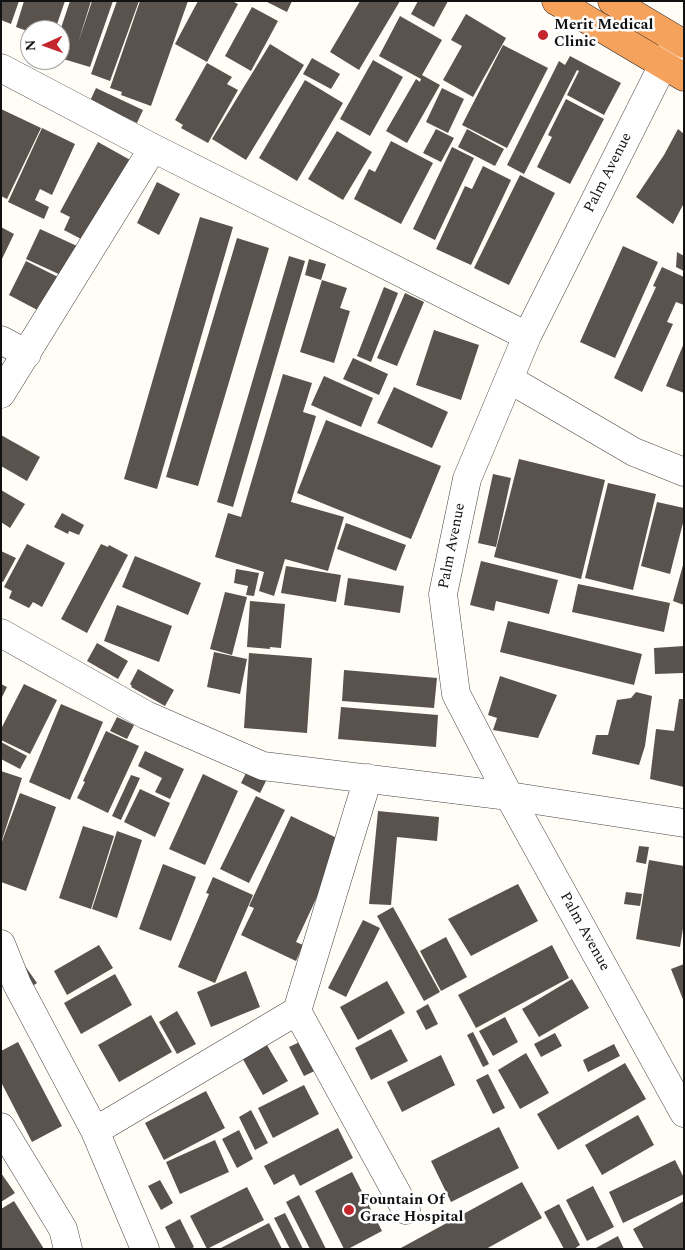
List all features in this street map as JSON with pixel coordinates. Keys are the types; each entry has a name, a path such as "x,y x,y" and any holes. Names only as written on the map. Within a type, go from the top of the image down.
{"highway":[{"path":"556,1 673,70"},
{"path":"612,1 682,38"}],"street":[{"name":"Palm Avenue","path":"682,38 673,70 527,336 467,479 443,594 456,694 509,796 684,1113"},
{"path":"1,68 153,148 527,336"},
{"path":"1,394 153,148"},
{"path":"1,340 26,354"},
{"path":"509,379 634,452 684,472"},
{"path":"1,633 146,715 263,766 509,796 684,824"},
{"path":"95,1131 297,1011 368,778"},
{"path":"1,944 17,984 95,1131 145,1249"},
{"path":"297,1011 406,1210"},
{"path":"1,1127 63,1229 68,1249"}],"building":[{"path":"1,1 19,1 11,24 1,20"},
{"path":"24,1 65,1 58,20 20,20 20,28 16,27"},
{"path":"70,1 91,1 78,43 92,1 113,1 90,67 70,61 70,20 64,20"},
{"path":"117,1 139,1 110,81 91,74"},
{"path":"140,1 188,1 151,106 121,95 122,92 110,88"},
{"path":"198,1 232,1 238,4 207,62 175,44"},
{"path":"265,1 292,1 287,12"},
{"path":"360,1 400,1 359,70 330,52"},
{"path":"418,1 448,1 434,27 411,14"},
{"path":"252,7 278,21 251,71 225,56"},
{"path":"466,14 506,38 473,97 443,80 462,46 451,40"},
{"path":"400,16 442,40 422,75 440,85 407,143 386,131 416,79 420,82 421,79 379,56"},
{"path":"270,44 304,65 246,160 212,139"},
{"path":"503,45 548,68 507,148 462,125"},
{"path":"570,56 621,83 604,115 567,95 579,71 577,70 524,174 507,165 559,61 565,65"},
{"path":"312,58 340,74 331,89 303,74"},
{"path":"373,60 403,77 370,136 340,119"},
{"path":"207,63 232,77 227,84 238,90 208,143 181,128 183,125 175,120"},
{"path":"305,80 343,103 297,181 259,158"},
{"path":"96,88 143,110 137,123 90,101"},
{"path":"442,88 464,99 448,133 426,122"},
{"path":"566,99 604,119 570,184 537,167 552,137 548,135"},
{"path":"1,109 41,128 7,199 1,196"},
{"path":"42,128 75,144 52,195 40,189 35,200 49,207 44,219 8,202"},
{"path":"436,129 454,138 441,162 423,153"},
{"path":"467,129 504,149 495,166 458,147"},
{"path":"678,129 684,134 684,203 673,224 636,197 664,155"},
{"path":"337,131 372,152 343,200 308,179"},
{"path":"391,141 433,163 401,224 354,199 369,169 375,172"},
{"path":"98,142 132,161 89,240 82,236 81,239 64,230 70,217 60,212"},
{"path":"452,147 474,158 435,240 413,229"},
{"path":"483,166 511,180 471,265 436,249 465,186 472,189"},
{"path":"520,175 555,193 509,285 474,268"},
{"path":"157,182 180,194 159,235 137,223"},
{"path":"200,217 233,227 157,489 124,479"},
{"path":"1,227 14,234 1,261"},
{"path":"40,229 77,246 63,276 26,259"},
{"path":"237,238 269,248 198,486 166,477"},
{"path":"623,246 658,262 615,358 580,342"},
{"path":"677,252 684,256 684,271 676,267"},
{"path":"289,256 305,261 233,507 217,502"},
{"path":"309,259 326,264 321,280 305,275"},
{"path":"26,261 60,278 43,313 9,295"},
{"path":"662,267 684,277 684,305 676,302 667,322 673,324 642,392 614,378 656,287 653,286"},
{"path":"322,280 347,288 340,308 350,311 334,363 300,352"},
{"path":"384,287 398,293 371,362 357,356"},
{"path":"405,293 424,302 397,366 377,358"},
{"path":"434,330 479,345 461,400 416,385"},
{"path":"684,343 684,393 666,386"},
{"path":"353,358 388,374 379,395 343,379"},
{"path":"283,374 312,383 303,412 316,416 291,502 344,517 328,571 285,559 274,596 259,591 264,572 215,557 228,513 241,517"},
{"path":"324,376 373,398 361,427 311,405"},
{"path":"394,387 448,412 432,448 377,423"},
{"path":"326,420 441,466 411,539 297,493"},
{"path":"1,435 40,457 27,481 1,466"},
{"path":"519,459 605,480 581,579 494,557"},
{"path":"493,474 511,478 496,547 478,543"},
{"path":"608,483 656,494 633,590 585,578"},
{"path":"1,490 25,504 10,528 1,522"},
{"path":"657,502 684,508 684,519 670,574 641,566"},
{"path":"62,513 84,525 79,535 69,531 68,534 54,527"},
{"path":"346,523 406,545 396,571 337,549"},
{"path":"27,544 65,563 42,607 33,602 29,608 9,598 12,591 4,587"},
{"path":"101,544 108,547 109,545 128,555 87,633 61,619"},
{"path":"1,551 16,558 3,582 1,581"},
{"path":"135,556 201,583 188,615 122,587"},
{"path":"481,561 558,580 549,614 496,601 494,611 470,605"},
{"path":"684,565 684,605 673,601"},
{"path":"286,566 341,575 336,602 281,593"},
{"path":"236,569 259,573 254,596 246,595 248,586 234,583"},
{"path":"348,578 404,586 400,613 344,605"},
{"path":"578,584 670,603 664,632 572,612"},
{"path":"225,592 247,597 232,655 210,649"},
{"path":"250,601 285,604 281,648 247,647"},
{"path":"117,605 172,626 159,662 104,641"},
{"path":"508,621 642,654 634,685 500,652"},
{"path":"97,643 128,661 118,679 87,661"},
{"path":"684,646 684,673 655,674 654,648"},
{"path":"214,652 247,659 240,694 207,687"},
{"path":"249,653 312,658 307,733 244,728"},
{"path":"138,669 174,690 165,706 131,687 130,684"},
{"path":"344,670 437,678 434,708 342,701"},
{"path":"500,676 557,695 538,738 493,730 497,718 488,715"},
{"path":"1,684 7,687 1,699"},
{"path":"24,684 57,700 30,754 1,740 1,729"},
{"path":"636,692 652,696 645,746 639,765 592,754 596,735 608,735 617,700 631,698"},
{"path":"679,699 684,699 684,787 650,779 656,729 674,731"},
{"path":"61,704 103,722 70,800 29,782"},
{"path":"341,707 438,715 436,747 338,739"},
{"path":"117,717 134,725 127,739 110,731"},
{"path":"106,731 139,746 108,813 77,798"},
{"path":"1,742 27,756 20,769 1,759"},
{"path":"145,751 184,769 170,799 155,792 162,778 138,766"},
{"path":"249,767 268,777 260,793 241,783"},
{"path":"1,771 22,778 2,840 1,840"},
{"path":"203,774 238,791 205,865 169,849"},
{"path":"131,775 140,778 121,820 112,816"},
{"path":"140,789 170,803 155,837 124,822"},
{"path":"20,793 56,807 26,891 1,882 1,844"},
{"path":"256,796 285,810 249,883 220,869"},
{"path":"378,811 439,817 437,841 397,837 391,905 369,904"},
{"path":"291,816 343,841 296,942 303,945 296,961 241,935 254,908 249,906"},
{"path":"83,826 114,836 91,909 59,898"},
{"path":"117,831 142,840 117,918 92,909"},
{"path":"639,846 649,847 646,864 636,862"},
{"path":"649,860 684,866 684,922 680,947 636,939"},
{"path":"163,864 196,877 171,941 139,929"},
{"path":"213,877 253,895 215,983 178,967 209,894 206,893"},
{"path":"518,884 538,921 471,956 448,919"},
{"path":"626,892 642,894 640,906 624,904"},
{"path":"393,907 440,992 424,1001 377,916"},
{"path":"363,920 380,928 346,997 328,988"},
{"path":"446,937 467,977 441,991 420,951"},
{"path":"99,945 113,968 67,995 54,971"},
{"path":"552,945 569,978 476,1028 458,995"},
{"path":"684,964 684,1002 671,969"},
{"path":"25,966 37,983 28,989 16,972"},
{"path":"246,971 260,1007 211,1027 197,992"},
{"path":"115,974 132,1005 81,1034 64,1003"},
{"path":"572,979 589,1008 539,1037 522,1009"},
{"path":"387,981 405,1013 358,1040 340,1007"},
{"path":"428,1004 438,1024 426,1030 416,1011"},
{"path":"177,1011 196,1044 177,1054 159,1022"},
{"path":"151,1015 172,1052 119,1082 98,1045"},
{"path":"505,1017 518,1042 493,1056 479,1031"},
{"path":"391,1029 408,1061 371,1080 355,1048"},
{"path":"473,1032 489,1064 483,1067 467,1035"},
{"path":"555,1033 562,1046 541,1057 534,1044"},
{"path":"306,1039 321,1068 304,1076 289,1047"},
{"path":"264,1040 288,1081 263,1095 240,1054"},
{"path":"18,1042 62,1126 32,1142 1,1082 1,1051"},
{"path":"614,1044 620,1056 588,1072 583,1060"},
{"path":"526,1053 549,1093 520,1109 498,1070"},
{"path":"441,1055 455,1085 402,1112 387,1082"},
{"path":"625,1063 646,1099 558,1150 537,1114"},
{"path":"488,1074 505,1108 493,1114 476,1080"},
{"path":"304,1085 319,1114 273,1138 258,1108"},
{"path":"206,1091 225,1128 164,1160 145,1123"},
{"path":"251,1110 268,1143 255,1150 239,1117"},
{"path":"638,1115 654,1145 602,1175 585,1145"},
{"path":"499,1127 519,1168 451,1202 431,1161"},
{"path":"338,1128 353,1158 300,1186 294,1174 274,1185 264,1166"},
{"path":"239,1130 253,1159 237,1168 222,1139"},
{"path":"215,1140 229,1172 180,1194 166,1162"},
{"path":"675,1160 684,1178 684,1194 623,1223 609,1192"},
{"path":"352,1172 382,1231 348,1249 344,1249 315,1191"},
{"path":"1,1173 15,1193 1,1202"},
{"path":"160,1180 173,1203 161,1210 148,1186"},
{"path":"522,1182 542,1218 486,1249 399,1249"},
{"path":"593,1186 614,1227 587,1241 566,1200"},
{"path":"247,1187 264,1220 207,1249 190,1216"},
{"path":"299,1195 326,1249 310,1249 286,1202"},
{"path":"14,1201 44,1249 1,1249 1,1209"},
{"path":"684,1201 684,1249 644,1249 633,1229"},
{"path":"559,1204 580,1245 574,1249 564,1249 544,1212"},
{"path":"285,1213 303,1249 290,1249 274,1218"},
{"path":"180,1219 194,1247 191,1249 176,1249 165,1227"},
{"path":"269,1223 282,1249 219,1249"},
{"path":"618,1236 624,1249 594,1249"}],"place":[{"name":"Merit Medical Clinic","path":"543,35"},
{"name":"Fountain Of Grace Hospital","path":"349,1210"}]}
